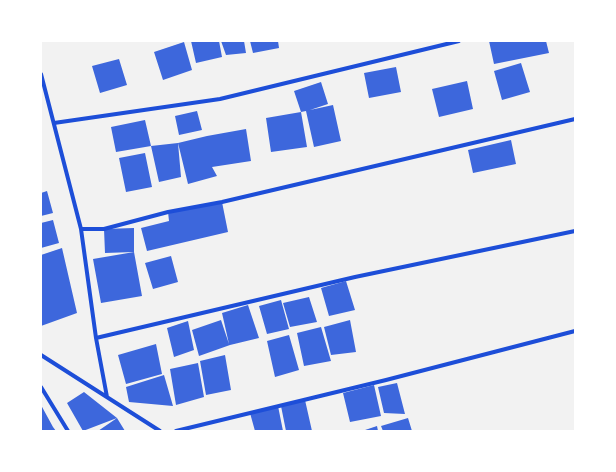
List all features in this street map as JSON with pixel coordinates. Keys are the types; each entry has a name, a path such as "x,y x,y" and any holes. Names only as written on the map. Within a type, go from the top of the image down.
{"street":[{"path":"54,123 220,99 459,41"},
{"path":"41,74 81,229 96,338 107,397"},
{"path":"81,229 104,229 168,212 222,202 575,119"},
{"path":"96,338 355,277 575,231"},
{"path":"176,431 386,380 575,331"},
{"path":"41,355 160,431"},
{"path":"41,387 68,431"}],"building":[{"path":"191,41 219,41 222,57 196,63"},
{"path":"221,41 244,41 246,53 226,55"},
{"path":"250,41 278,41 279,48 253,53"},
{"path":"489,41 546,41 549,53 494,64"},
{"path":"184,42 192,70 163,80 154,52"},
{"path":"119,59 127,85 100,93 92,66"},
{"path":"521,63 530,92 502,100 494,71"},
{"path":"396,67 401,92 369,98 364,73"},
{"path":"467,81 473,109 439,117 432,89"},
{"path":"321,82 328,104 310,110 333,105 341,141 314,147 306,111 301,112 294,91"},
{"path":"197,111 202,130 179,135 175,116"},
{"path":"301,112 307,147 271,152 266,118"},
{"path":"145,120 151,146 116,152 111,127"},
{"path":"246,129 251,161 212,167 217,176 188,184 178,143"},
{"path":"511,140 516,164 473,173 468,150"},
{"path":"178,143 181,177 159,182 151,146"},
{"path":"145,153 152,187 126,192 119,158"},
{"path":"47,191 53,213 41,216 41,193"},
{"path":"222,202 228,232 147,251 141,228 169,221 168,212"},
{"path":"53,220 59,243 41,248 41,223"},
{"path":"134,228 134,252 105,253 104,229"},
{"path":"62,248 77,313 41,326 41,255"},
{"path":"134,252 142,296 101,303 93,259"},
{"path":"171,256 178,282 153,289 145,263"},
{"path":"346,281 355,310 329,316 321,288"},
{"path":"309,297 317,322 290,327 283,303"},
{"path":"281,300 289,329 267,334 259,306"},
{"path":"248,305 259,338 230,345 199,356 192,330 221,320 229,344 222,313"},
{"path":"350,320 356,352 331,355 324,327"},
{"path":"188,321 194,350 174,357 167,328"},
{"path":"321,327 331,361 304,366 297,333"},
{"path":"289,335 299,370 275,377 267,341"},
{"path":"156,344 162,374 126,384 118,355"},
{"path":"225,355 231,390 206,395 200,361"},
{"path":"198,363 204,397 176,405 170,369"},
{"path":"164,375 173,406 129,402 126,387"},
{"path":"397,383 405,414 384,413 378,387"},
{"path":"374,385 381,416 350,422 343,393"},
{"path":"84,392 117,418 83,431 67,403"},
{"path":"305,400 312,431 286,431 281,406"},
{"path":"41,405 53,427 56,431 41,431"},
{"path":"278,406 283,431 255,431 250,413"},
{"path":"117,418 125,431 98,431"},
{"path":"408,418 412,431 383,431 381,426"},
{"path":"377,426 378,431 362,431"}]}
